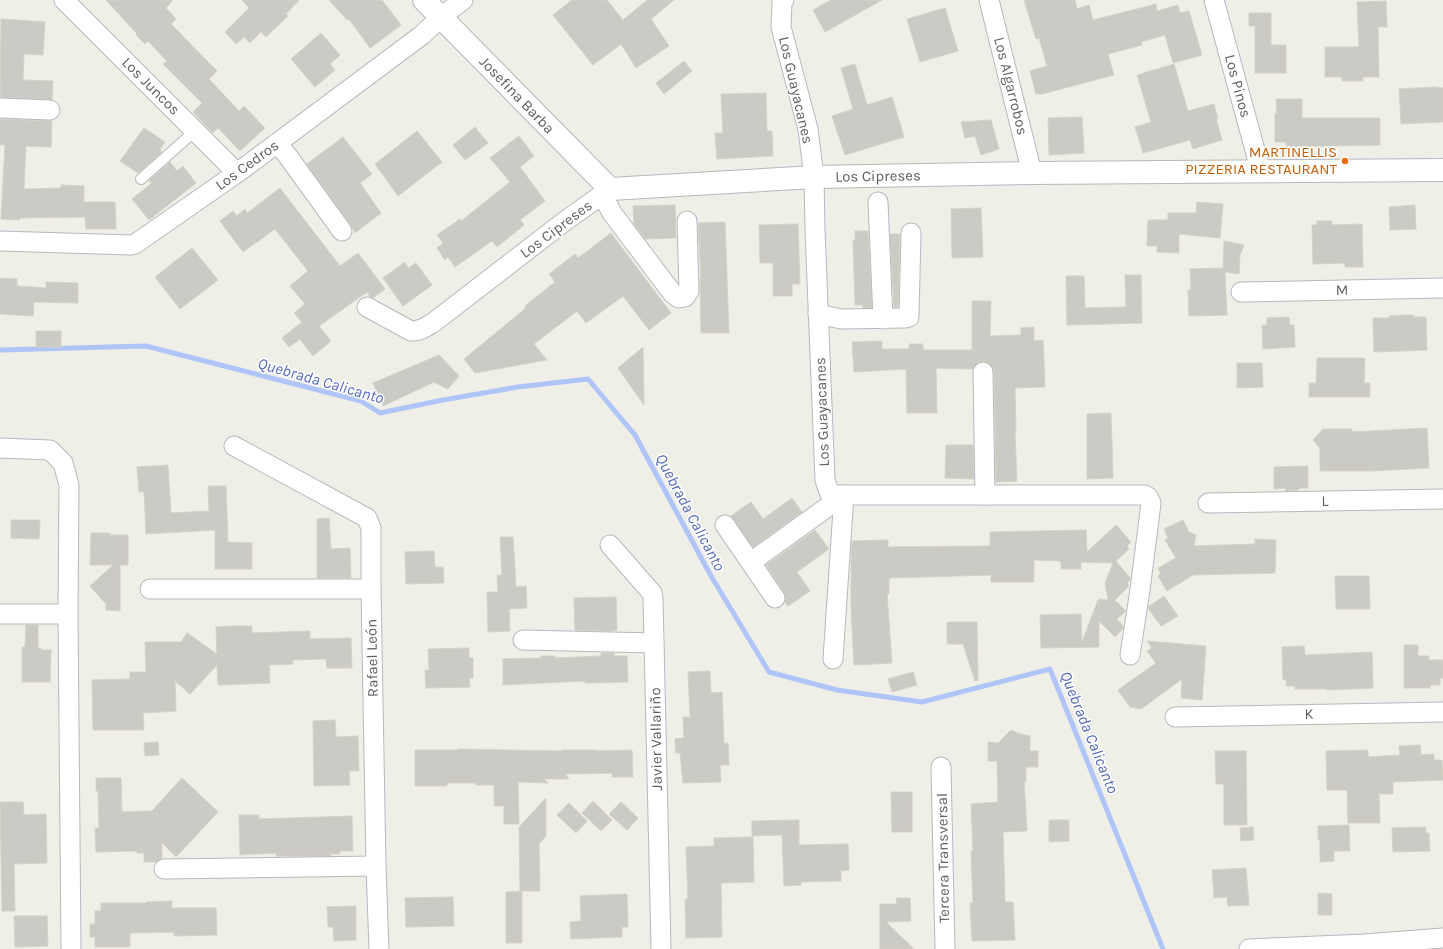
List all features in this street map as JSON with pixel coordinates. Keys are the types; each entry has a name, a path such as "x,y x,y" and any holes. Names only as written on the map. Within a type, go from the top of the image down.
{"street":[{"name":"Los Juncos","path":"64,0 237,173"},
{"name":"Josefina Barba","path":"424,0 606,192"},
{"name":"Los Cedros","path":"0,242 133,244 237,173 422,35 441,17 464,0"},
{"name":"Los Guayacanes","path":"784,0 782,2 781,27 808,128 814,177 825,480 839,499"},
{"name":"Los Algarrobos","path":"989,0 1032,173"},
{"name":"Los Pinos","path":"1214,0 1261,172"},
{"path":"0,108 50,110"},
{"path":"277,143 342,231"},
{"name":"Los Cipreses","path":"367,307 411,330 416,331 423,329 565,220 606,192 814,177 1032,173 1443,170"},
{"path":"606,192 612,213 672,294 679,298 685,296 689,291 687,221"},
{"path":"878,202 883,319"},
{"path":"818,314 841,320 909,317 911,233"},
{"name":"M","path":"1241,292 1443,288"},
{"path":"983,372 985,496"},
{"name":"Rafael León","path":"234,446 367,518 371,528 376,866 379,949"},
{"path":"0,448 50,450 64,463 69,485 68,614 71,949"},
{"path":"751,562 839,499 1145,495 1151,503 1130,655"},
{"path":"833,659 839,499"},
{"name":"L","path":"1208,503 1443,499"},
{"path":"725,525 775,598"},
{"name":"Javier Vallariño","path":"610,545 652,593 653,597 661,949"},
{"path":"150,589 371,589"},
{"path":"0,614 68,614"},
{"path":"523,640 654,643"},
{"name":"K","path":"1174,717 1443,712"},
{"name":"Tercera Transversal","path":"941,766 945,949"},
{"path":"164,869 376,866"},
{"path":"1249,949 1365,947 1443,938"}],"lane":[{"path":"140,179 195,131"}],"building":[{"path":"106,0 173,0 166,8 176,19 171,24 217,71 209,79 239,111 244,106 265,128 240,151 218,128 213,133 193,112 202,103 163,64 167,61 148,41 145,44 136,35 137,34"},
{"path":"242,0 299,0 286,14 288,16 266,37 261,32 250,43 244,37 236,44 225,32 249,8"},
{"path":"329,0 382,0 401,25 370,48 349,19 347,20"},
{"path":"572,0 607,0 623,20 647,0 674,0 651,19 669,46 636,68 621,44 593,65 553,15"},
{"path":"831,0 882,0 825,32 813,10"},
{"path":"1024,0 1075,0 1077,9 1089,5 1093,20 1156,4 1157,11 1178,5 1180,13 1189,11 1202,55 1173,63 1165,35 1141,42 1142,45 1108,54 1114,75 1042,94 1036,94 1030,71 1047,66 1039,38 1036,39"},
{"path":"1386,1 1387,27 1378,27 1379,77 1363,77 1363,81 1342,81 1342,77 1325,77 1325,47 1359,47 1357,2"},
{"path":"945,8 958,51 920,62 907,19"},
{"path":"1249,13 1271,13 1271,45 1286,45 1286,73 1255,73 1255,26 1249,26"},
{"path":"1,19 45,22 43,55 24,54 23,80 53,81 52,100 0,97"},
{"path":"321,33 340,55 330,64 335,70 315,87 291,59"},
{"path":"684,61 692,71 664,94 656,83"},
{"path":"855,64 867,105 892,97 904,137 845,155 832,116 853,109 841,68"},
{"path":"1174,64 1188,111 1214,104 1218,119 1216,119 1222,140 1193,149 1190,140 1143,153 1135,127 1151,122 1137,75"},
{"path":"1443,88 1443,122 1401,124 1399,89"},
{"path":"766,93 767,131 772,131 773,156 717,159 715,133 723,133 721,94"},
{"path":"1276,99 1302,99 1302,118 1380,118 1380,145 1286,147 1286,142 1275,142 1275,113 1277,113"},
{"path":"1082,117 1084,153 1049,155 1048,118"},
{"path":"0,119 52,121 51,147 26,146 24,189 61,188 61,185 84,186 84,202 115,202 116,229 86,229 85,217 20,218 20,220 1,219 5,145 0,145"},
{"path":"991,120 999,149 981,155 975,136 965,138 961,122"},
{"path":"475,127 488,143 465,160 453,145"},
{"path":"144,128 165,142 160,149 162,152 138,173 120,161"},
{"path":"417,131 442,162 398,196 375,164"},
{"path":"519,136 534,156 520,167 545,201 520,220 524,225 497,247 492,241 455,267 448,257 445,260 437,248 443,243 437,235 460,219 461,221 510,182 490,158"},
{"path":"343,137 372,174 360,183 381,213 355,233 351,225 307,164"},
{"path":"170,162 177,171 183,166 196,183 149,220 132,199 152,183 149,181"},
{"path":"280,188 340,266 358,253 385,289 373,298 370,297 367,292 319,326 331,341 313,356 300,339 289,347 282,338 302,322 294,313 305,304 290,286 308,271 275,229 243,252 220,221 233,211 237,216 245,209 247,213"},
{"path":"1197,202 1223,204 1220,238 1179,234 1179,253 1157,252 1157,246 1147,246 1148,220 1168,220 1168,213 1196,213"},
{"path":"675,205 676,238 645,239 634,224 633,206"},
{"path":"1415,205 1416,229 1390,230 1389,207"},
{"path":"981,208 983,257 952,258 951,209"},
{"path":"1317,221 1332,221 1332,225 1362,224 1363,267 1345,267 1345,263 1313,264 1312,225 1317,225"},
{"path":"725,222 729,333 701,333 701,278 698,223"},
{"path":"798,224 800,284 792,284 792,296 773,296 773,263 760,263 759,225"},
{"path":"855,231 868,231 872,308 863,308 863,305 855,305 853,240 855,240"},
{"path":"611,233 671,313 649,330 623,296 586,323 577,311 534,344 547,360 475,373 464,359 555,282 549,274 575,254 578,258"},
{"path":"890,234 900,234 898,307 894,307"},
{"path":"1224,241 1244,245 1240,255 1239,274 1225,272 1227,315 1189,316 1188,290 1191,290 1190,269 1223,268"},
{"path":"192,248 218,280 180,309 155,277"},
{"path":"405,262 408,268 416,263 432,285 403,306 383,278"},
{"path":"1125,275 1141,275 1142,323 1067,325 1066,276 1084,276 1085,308 1126,307"},
{"path":"0,278 17,279 17,286 46,288 46,282 78,283 78,303 34,302 33,316 0,314"},
{"path":"972,301 991,301 990,336 1021,335 1021,328 1034,327 1034,341 1043,340 1045,387 1015,388 1017,481 996,482 994,372 993,367 989,363 983,361 978,362 973,369 936,368 937,413 907,413 906,369 854,372 852,342 882,341 882,349 909,349 909,344 923,344 923,350 972,350"},
{"path":"1402,315 1426,317 1427,350 1374,352 1373,318 1389,318 1389,316"},
{"path":"1289,317 1290,325 1294,325 1295,347 1263,349 1262,325 1267,325 1267,318"},
{"path":"36,331 61,331 61,347 36,347"},
{"path":"643,347 644,405 618,368"},
{"path":"439,355 459,376 448,389 434,382 383,406 373,383"},
{"path":"1317,358 1365,358 1364,383 1370,383 1370,397 1309,397 1309,383 1316,383"},
{"path":"1237,363 1262,363 1263,387 1237,388"},
{"path":"1111,413 1113,478 1087,479 1087,414"},
{"path":"1427,428 1429,468 1370,471 1320,471 1320,448 1313,440 1323,429 1352,429 1352,432"},
{"path":"946,445 973,445 974,479 945,478"},
{"path":"168,465 171,513 209,511 208,486 226,486 228,542 252,543 252,569 215,569 215,530 146,534 144,492 139,492 137,467"},
{"path":"1308,466 1308,488 1299,488 1299,490 1286,491 1285,488 1274,489 1274,467"},
{"path":"792,498 802,512 753,547 731,516 751,502 763,519"},
{"path":"329,518 331,549 350,548 351,578 317,578 317,519"},
{"path":"11,520 40,520 39,539 11,538"},
{"path":"1183,520 1189,532 1196,535 1194,546 1255,544 1255,539 1276,540 1275,573 1193,575 1167,591 1158,576 1161,574 1158,568 1176,558 1165,540 1168,538 1164,529"},
{"path":"1116,525 1131,542 1127,546 1129,549 1116,561 1130,578 1127,583 1129,586 1114,601 1116,601 1126,611 1117,619 1123,626 1123,629 1115,637 1099,621 1099,647 1041,648 1040,615 1081,614 1082,642 1098,600 1099,607 1099,599 1108,600 1105,583 1113,563 1081,562 1081,569 1061,569 1061,561 1034,560 1034,582 991,582 991,575 889,578 889,594 887,594 892,663 854,665 851,608 852,541 888,540 888,547 990,546 990,532 1086,530 1087,552"},
{"path":"815,530 829,549 797,572 810,591 788,606 785,602 786,597 784,592 766,565"},
{"path":"91,533 128,535 128,565 120,565 120,611 106,610 106,604 90,586 113,565 90,565"},
{"path":"500,537 513,537 516,587 526,586 527,608 509,609 510,631 488,632 487,592 498,592 497,575 502,575"},
{"path":"434,551 435,567 443,567 444,583 406,584 405,552"},
{"path":"1335,576 1369,576 1370,609 1336,609"},
{"path":"1164,596 1178,616 1161,626 1148,608"},
{"path":"616,597 617,630 575,630 574,598"},
{"path":"947,622 977,622 978,680 975,681 963,644 947,644"},
{"path":"26,625 38,625 38,648 41,648 41,650 51,650 50,682 22,682 22,647 25,647"},
{"path":"252,626 252,633 310,631 310,639 351,638 352,668 327,668 326,659 293,660 293,664 269,665 270,683 218,685 217,665 190,694 175,681 176,711 143,713 144,730 93,730 92,680 130,679 130,672 146,672 145,642 181,642 187,633 217,654 216,627"},
{"path":"1147,641 1206,646 1202,700 1181,698 1182,679 1141,709 1130,707 1118,690 1156,663 1147,651 1152,648"},
{"path":"1404,645 1418,645 1418,656 1429,656 1429,660 1443,660 1443,678 1440,678 1440,685 1430,685 1430,688 1404,688"},
{"path":"1304,646 1305,655 1372,652 1373,688 1327,690 1295,689 1295,686 1286,686 1286,679 1283,680 1282,647"},
{"path":"469,648 469,658 473,658 473,678 469,678 470,687 426,688 425,670 429,670 428,649"},
{"path":"601,653 614,653 614,656 627,656 628,682 585,683 585,681 503,685 503,659 541,658 541,656 555,656 555,658 601,656"},
{"path":"710,671 711,693 722,692 724,743 728,743 729,765 720,765 721,782 683,783 680,753 676,753 675,739 684,738 683,717 690,717 688,672"},
{"path":"913,672 917,685 892,692 888,679"},
{"path":"335,720 336,737 358,736 359,771 349,771 350,785 314,786 313,721"},
{"path":"1011,730 1030,736 1030,751 1038,751 1038,767 1026,767 1026,782 1024,782 1027,831 1003,832 1005,902 1013,902 1015,940 972,941 970,903 973,903 971,804 998,802 997,761 988,761 988,742 998,743"},
{"path":"158,742 159,755 145,756 144,743"},
{"path":"1420,745 1421,755 1434,754 1434,760 1442,760 1443,780 1393,782 1393,794 1379,794 1380,823 1348,823 1347,790 1327,790 1326,751 1368,750 1368,757 1400,755 1399,746"},
{"path":"458,749 562,751 632,750 633,777 612,777 612,773 565,774 569,779 544,779 548,783 518,782 519,824 504,824 504,806 494,806 494,785 476,785 476,783 447,783 447,786 415,786 415,750"},
{"path":"1215,751 1246,751 1247,825 1224,825 1224,784 1216,784"},
{"path":"96,778 121,778 122,812 152,811 182,778 218,812 176,857 162,843 162,858 156,862 144,862 144,853 137,853 137,851 96,852 95,828 99,828 98,791 96,791"},
{"path":"891,792 912,792 912,832 892,832"},
{"path":"546,798 546,836 539,844 540,891 520,891 519,827"},
{"path":"593,801 612,820 601,831 582,813"},
{"path":"0,802 23,802 24,815 46,814 47,863 14,864 15,911 2,911"},
{"path":"621,802 638,818 627,830 609,814"},
{"path":"569,803 587,821 576,833 557,815"},
{"path":"239,815 259,815 259,819 352,816 353,851 340,851 340,854 331,854 331,856 276,856 276,853 240,855"},
{"path":"799,820 799,845 848,844 849,870 841,871 841,881 801,882 801,885 784,886 782,835 752,836 752,821"},
{"path":"1049,820 1069,820 1069,841 1049,842"},
{"path":"1349,825 1350,851 1334,851 1334,861 1320,862 1320,840 1318,840 1318,826"},
{"path":"1253,827 1254,840 1241,841 1240,828"},
{"path":"1426,827 1426,833 1429,833 1430,851 1393,852 1392,828"},
{"path":"753,837 754,882 721,883 722,937 686,938 685,899 688,899 686,847 714,846 714,838"},
{"path":"1246,868 1249,905 1228,906 1227,897 1214,898 1212,870"},
{"path":"522,891 522,943 506,943 506,892"},
{"path":"1318,893 1332,894 1332,915 1318,915"},
{"path":"627,894 628,927 622,927 622,937 571,939 570,922 581,921 580,896"},
{"path":"453,897 454,926 406,927 405,898"},
{"path":"896,898 910,898 911,921 886,922 914,949 880,949 880,904 897,904"},
{"path":"172,901 172,908 216,908 217,935 174,936 174,932 130,933 130,947 95,947 95,937 90,937 90,924 95,924 95,911 101,911 101,903 146,903"},
{"path":"356,906 356,940 334,941 333,927 328,927 327,907"},
{"path":"14,916 47,916 48,946 15,947"}],"waterway":[{"name":"Quebrada Calicanto","path":"0,350 146,346 361,401 380,413 518,387 588,379 635,435 711,576 769,672 837,690 922,702 1050,669 1163,949"}],"place":[{"name":"MARTINELLIS PIZZERIA RESTAURANT","path":"1345,161"}]}
